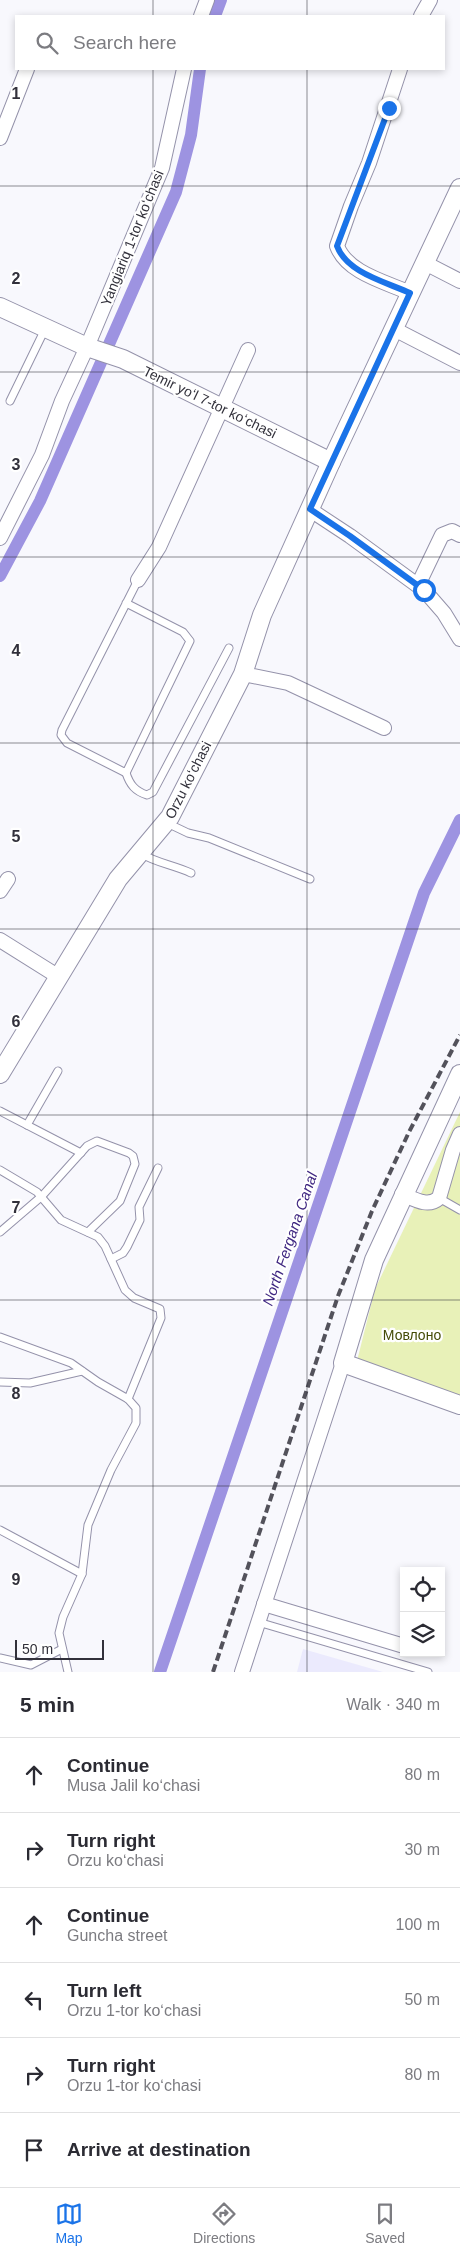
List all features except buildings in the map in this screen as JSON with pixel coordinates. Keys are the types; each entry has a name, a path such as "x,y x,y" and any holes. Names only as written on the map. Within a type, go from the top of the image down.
{"street":[{"path":"201,15 207,0"},
{"path":"422,15 430,0"},
{"path":"0,138 27,70"},
{"name":"Yangiariq 1-tor koʻchasi","path":"1,535 42,455 62,401 87,347 162,168 184,70"},
{"path":"400,70 370,163 350,206 337,246 342,256 350,265 410,293"},
{"name":"Orzu koʻchasi","path":"0,1074 118,879 166,823 243,674 262,615 331,462 460,188"},
{"path":"425,262 460,281"},
{"name":"Temir yoʻl 7-tor koʻchasi","path":"0,307 87,347 123,359 331,462"},
{"path":"394,329 460,363"},
{"path":"138,580 159,547 248,350"},
{"path":"310,509 418,585 444,613 460,639"},
{"path":"418,585 442,535 452,531 460,535"},
{"path":"243,674 288,683 384,728"},
{"path":"0,940 59,977"},
{"path":"242,1672 343,1363 374,1260 402,1194 460,1074"},
{"path":"402,1194 426,1203 431,1203 439,1198 453,1150 460,1134"},
{"path":"343,1363 460,1405"},
{"path":"264,1604 400,1645"}],"lane":[{"path":"10,401 46,327"},
{"path":"126,773 67,743 61,735 138,580"},
{"path":"126,603 183,632 190,641 126,773 129,782 135,790 147,796 154,792 229,648"},
{"path":"166,823 188,833 209,838 310,879"},
{"path":"140,853 156,862 176,866 191,873"},
{"path":"27,1125 58,1071"},
{"path":"0,1111 81,1153"},
{"path":"0,1232 42,1196 92,1142 97,1141 129,1154 135,1160 120,1201 88,1232"},
{"path":"111,1260 123,1253 127,1247 140,1220 139,1207 158,1168"},
{"path":"0,1170 42,1196 61,1220 88,1232 102,1241 125,1290 134,1298 156,1306 162,1313 128,1399"},
{"path":"439,1198 460,1210"},
{"path":"0,1336 70,1363 128,1399 136,1408 136,1423 111,1470 88,1525 82,1574 63,1617 59,1633 68,1672"},
{"path":"0,1382 30,1383 82,1370"},
{"path":"0,1530 82,1574"},
{"path":"258,1622 428,1672"},
{"path":"0,1658 31,1665 62,1649"}],"shaded area":[{"path":"303,1649 383,1672 297,1672"}],"green space":[{"name":"Мовлоно","path":"460,1112 460,1403 356,1365 375,1289"}],"waterway":[{"path":"215,15 221,0"},
{"path":"0,576 40,501 176,192 191,135 200,70"},
{"name":"North Fergana Canal","path":"160,1672 424,893 460,820"}],"railway":[{"path":"213,1672 338,1296 372,1211 409,1132 460,1035"}],"route":[{"path":"389,108 370,163 350,206 337,246 342,256 350,265 410,293 310,509 424,590"}]}
